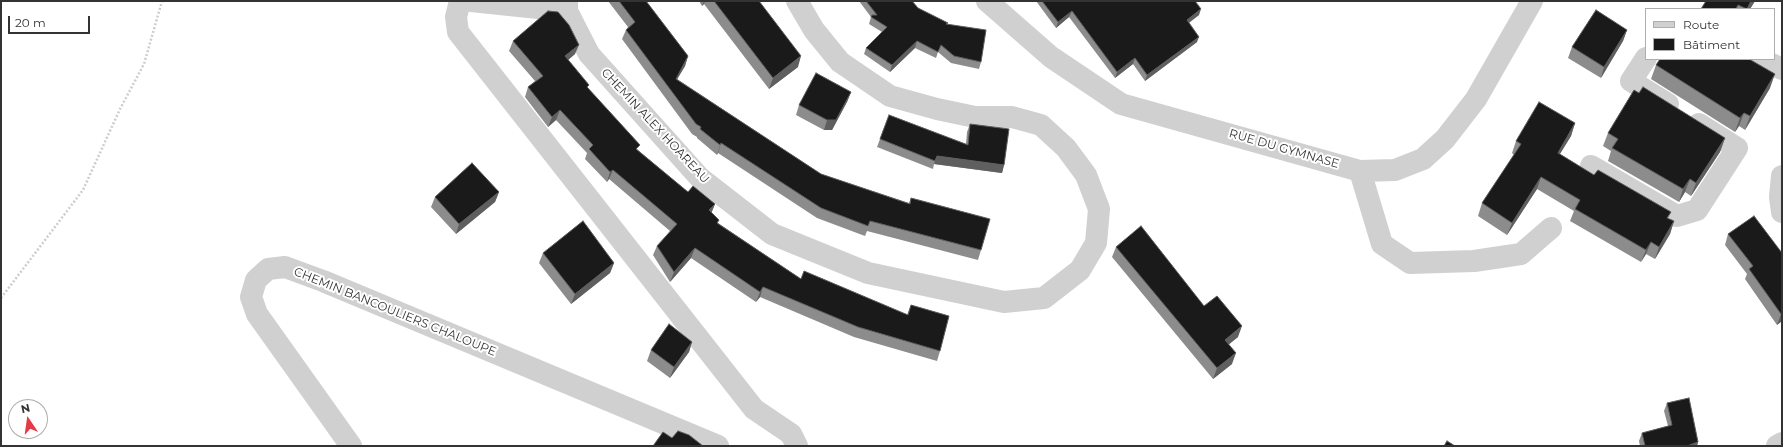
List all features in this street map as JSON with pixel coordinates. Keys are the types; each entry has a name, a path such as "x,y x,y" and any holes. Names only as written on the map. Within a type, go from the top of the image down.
{"street":[{"path":"460,1 456,18 458,32 754,409 791,434 797,446"},
{"path":"472,1 567,6"},
{"name":"CHEMIN ALEX HOAREAU","path":"567,6 589,54 700,178 772,234 868,273 1004,302 1044,298 1080,270 1096,243 1099,209 1086,175 1066,148 1041,125 1012,117 975,117 937,109 890,96 840,62 814,30 797,1"},
{"name":"RUE DU GYMNASE","path":"987,1 1051,57 1121,104 1360,171 1395,170 1423,160 1445,139 1476,99 1532,1"},
{"path":"1590,166 1677,216 1697,210 1737,148 1631,81 1645,60"},
{"path":"1763,60 1782,69"},
{"path":"1360,171 1382,244 1410,263 1474,261 1521,254 1551,228"},
{"path":"1782,176 1780,197 1782,212"},
{"name":"CHEMIN BANCOULIERS CHALOUPE","path":"351,446 257,314 251,297 256,280 268,269 285,266 718,446"},
{"path":"1777,446 1782,443"}],"path":[{"path":"1,298 83,190 120,109 144,64 162,1"}],"building":[{"path":"619,1 646,1 688,56 676,79 821,174 910,204 911,198 990,219 981,250 870,221 868,226 821,208 721,143 720,145 700,129 701,127 696,124 626,30 635,22"},
{"path":"714,1 759,1 801,56 773,78"},
{"path":"866,1 912,1 918,8 948,23 946,24 986,30 981,62 954,56 941,45 938,52 917,41 892,65 866,48 887,27 871,17 872,15 877,15"},
{"path":"1042,1 1195,1 1201,9 1187,20 1199,37 1147,75 1135,58 1117,72 1072,11 1058,22"},
{"path":"1706,1 1751,1 1748,8 1738,5 1736,8 1702,8"},
{"path":"1596,10 1627,30 1604,67 1572,47"},
{"path":"548,11 558,12 569,25 579,45 565,56 589,85 587,87 640,145 636,149 688,192 693,186 715,204 709,210 719,220 717,223 801,279 804,271 908,315 911,305 949,316 940,351 858,327 763,287 760,292 695,248 674,272 657,246 677,224 613,170 610,172 589,149 593,145 560,110 552,117 528,87 543,76 513,41"},
{"path":"1659,60 1751,60 1775,74 1750,116 1744,113 1740,118 1656,65"},
{"path":"816,73 851,92 836,120 827,120 799,105"},
{"path":"1643,87 1725,138 1696,183 1690,179 1683,189 1612,148 1618,139 1608,133 1634,90 1639,93"},
{"path":"1539,102 1575,123 1558,153 1594,175 1598,170 1671,212 1667,218 1674,221 1659,247 1651,242 1646,250 1575,209 1580,200 1541,177 1512,223 1482,203 1521,144 1516,141"},
{"path":"889,115 968,145 970,124 1009,129 1004,165 937,156 935,161 880,139"},
{"path":"472,163 499,192 459,224 435,197"},
{"path":"1754,216 1782,253 1781,314 1749,269 1753,266 1728,234"},
{"path":"583,221 614,263 575,294 543,253"},
{"path":"1141,226 1204,306 1217,296 1242,326 1225,340 1236,353 1217,368 1116,247"},
{"path":"669,324 692,342 674,367 651,350"},
{"path":"1689,398 1698,442 1687,446 1645,446 1642,433 1672,425 1667,403"},
{"path":"678,431 689,435 703,446 653,446 663,432 672,438"},
{"path":"1447,441 1455,446 1444,446"}]}
